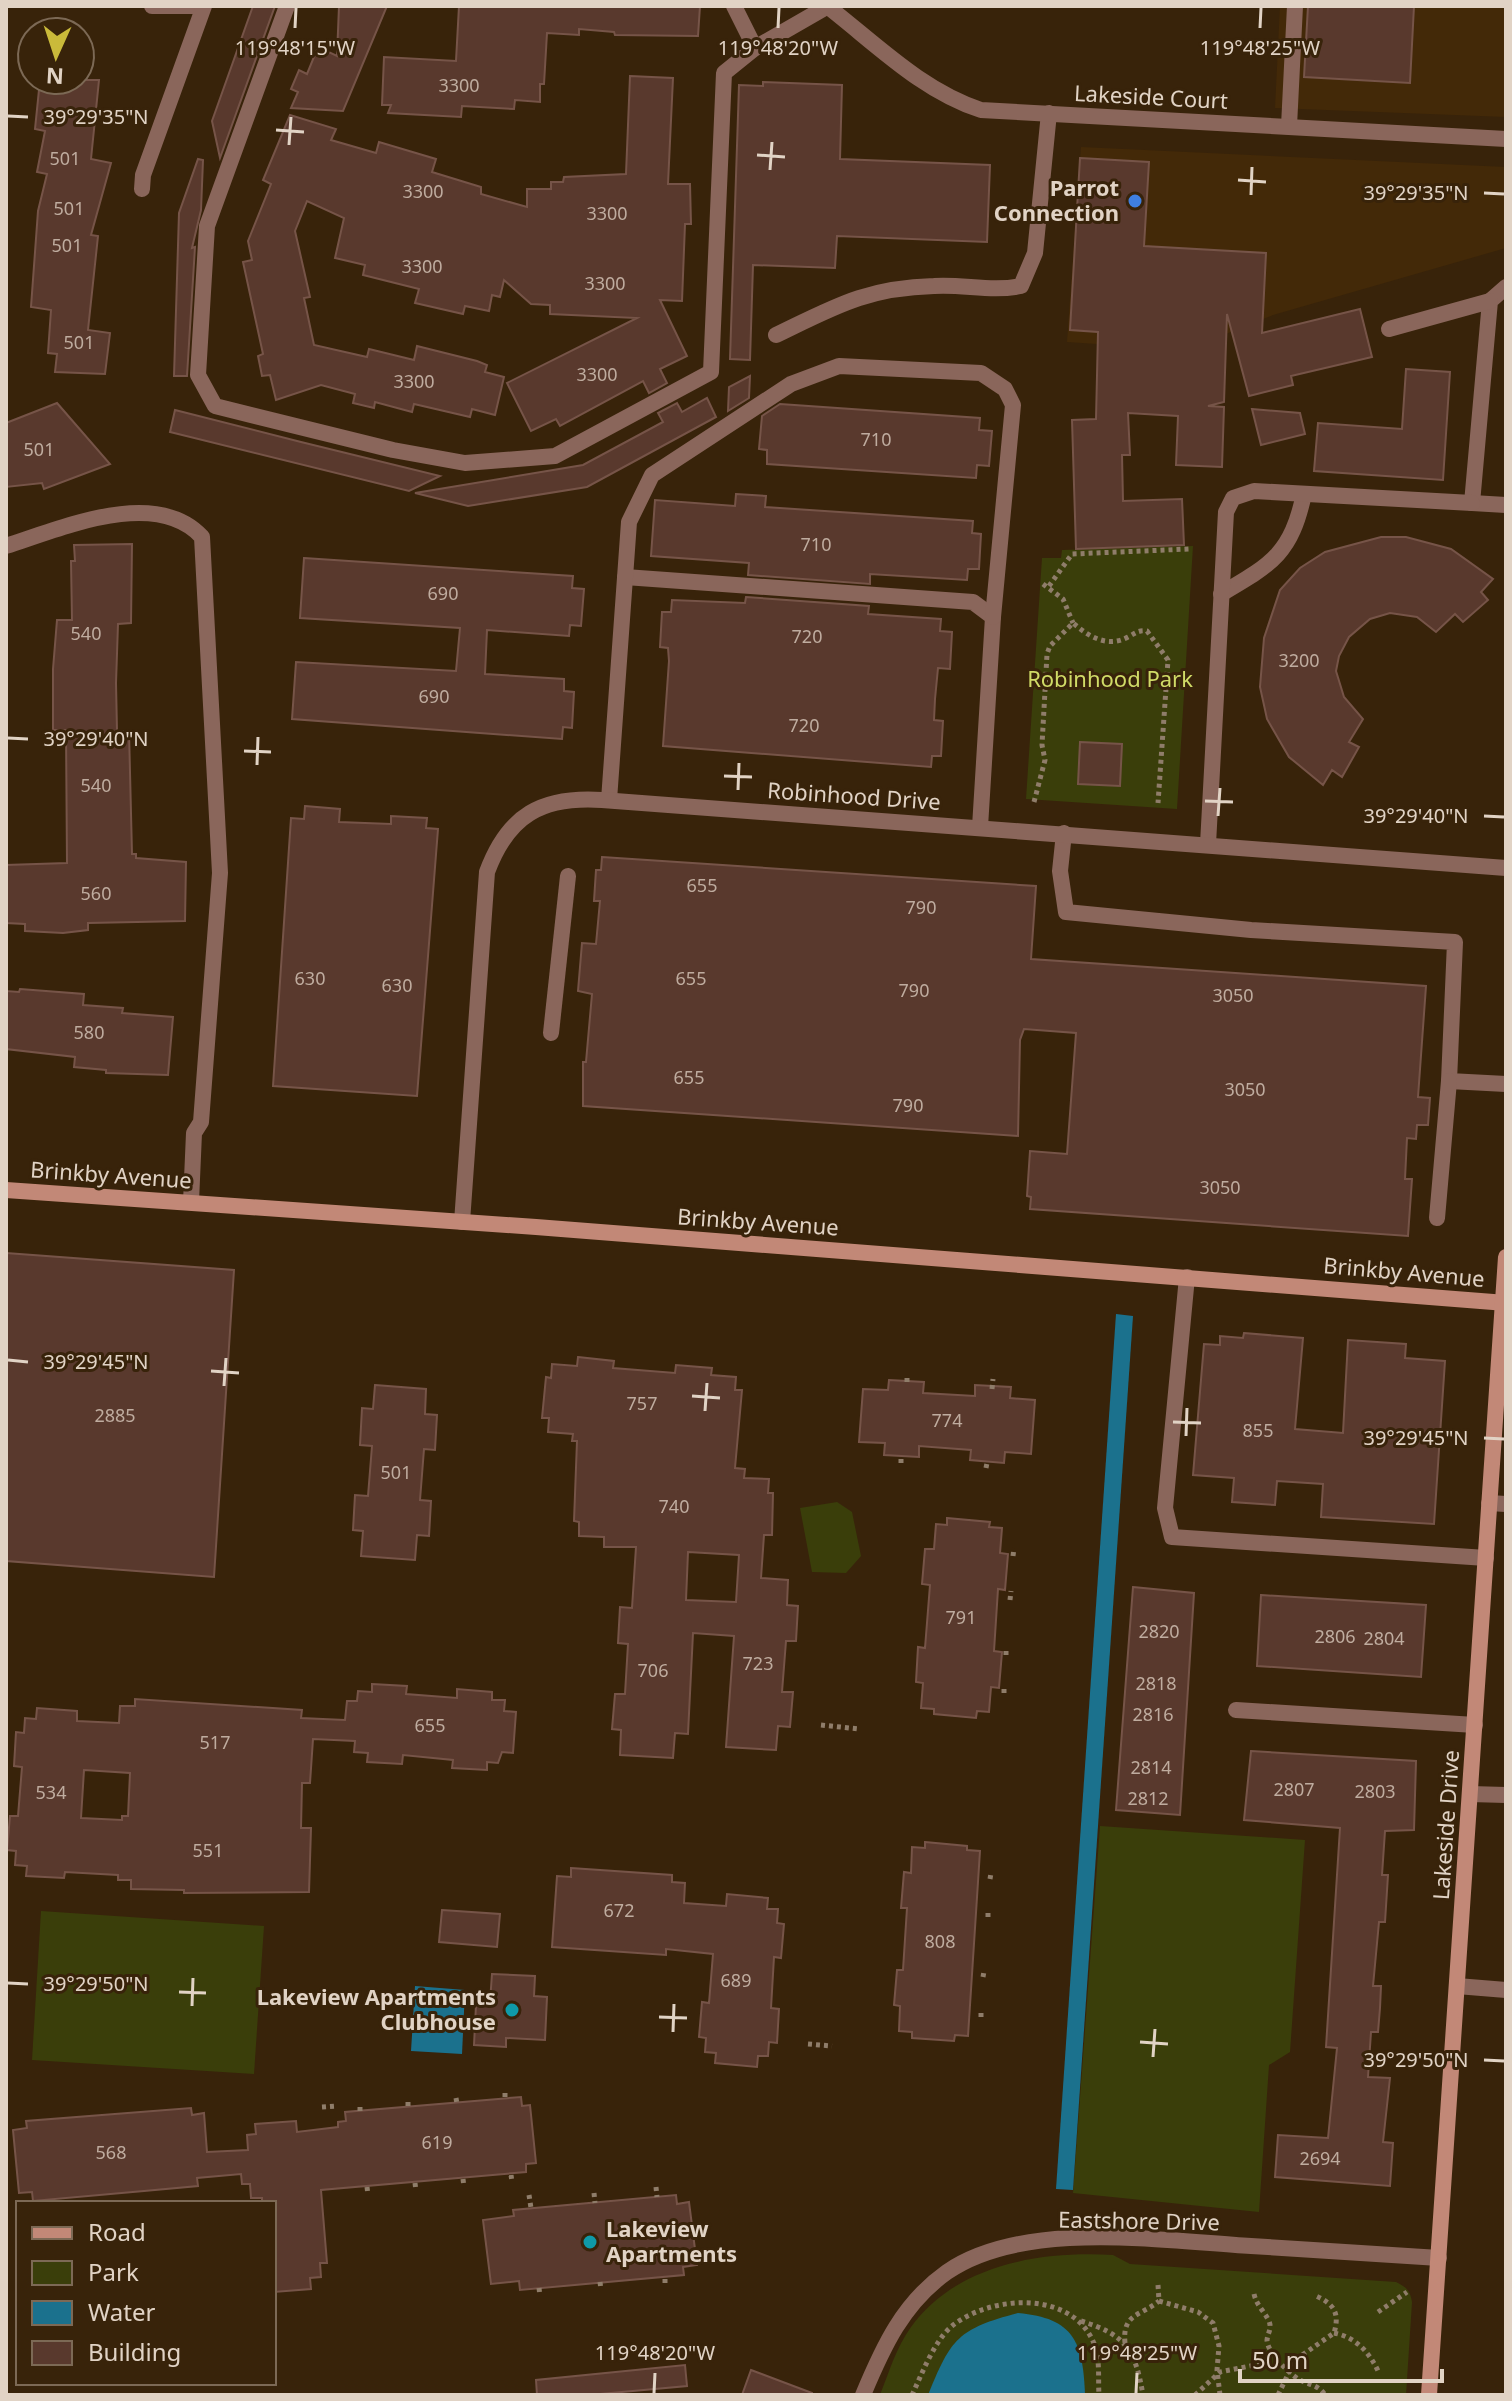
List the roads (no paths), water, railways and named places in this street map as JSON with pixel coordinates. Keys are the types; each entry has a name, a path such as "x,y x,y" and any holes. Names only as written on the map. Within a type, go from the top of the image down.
{"street":[{"path":"152,6 197,6"},
{"path":"142,189 143,175 204,6"},
{"path":"287,6 207,226 198,375 215,406 393,450 465,463 555,456 711,372 724,73 755,48 828,6"},
{"path":"734,6 755,48"},
{"name":"Lakeside Court","path":"828,6 931,88 954,101 981,110 1506,139"},
{"path":"1289,126 1295,6"},
{"path":"776,335 858,295 937,285 999,290 1021,286 1035,253 1049,113"},
{"path":"1389,329 1490,301 1506,287"},
{"path":"1472,503 1490,301"},
{"path":"609,800 629,522 652,475 791,384 839,366 981,373 1005,389 1013,405 993,617 980,827"},
{"path":"1208,844 1226,512 1233,498 1254,491 1506,505"},
{"path":"1221,594 1281,554 1298,521 1304,494"},
{"path":"6,546 144,510 187,522 202,537 220,873 201,1122 194,1133 191,1202"},
{"path":"625,577 973,602 993,617"},
{"name":"Robinhood Drive","path":"462,1222 487,872 496,848 511,827 530,812 575,798 1506,868"},
{"path":"1064,833 1060,871 1066,912 1251,930 1455,942 1449,1081 1437,1218"},
{"path":"551,1033 568,876"},
{"path":"1449,1081 1506,1084"},
{"name":"Brinkby Avenue","path":"6,1190 1504,1303"},
{"name":"Lakeside Drive","path":"1429,2395 1486,1558 1498,1504 1506,1257"},
{"path":"1187,1277 1165,1508 1172,1537 1486,1558"},
{"path":"1236,1710 1475,1725"},
{"path":"1470,1794 1506,1795"},
{"path":"1457,1986 1506,1990"},
{"name":"Eastshore Drive","path":"863,2395 888,2337 907,2309 949,2271 978,2257 1010,2247 1046,2242 1123,2239 1439,2258"}],"water":[{"path":"1116,1314 1133,1316 1073,2190 1056,2189"},
{"path":"415,1986 465,1990 462,2054 411,2051"},
{"path":"1018,2313 1052,2320 1072,2336 1082,2361 1085,2395 928,2395 943,2360 959,2339 982,2325"}],"place":[{"name":"Parrot Connection","path":"1135,201"},
{"name":"Lakeview Apartments Clubhouse","path":"512,2010"},
{"name":"Lakeview Apartments","path":"590,2242"}],"park label":[{"name":"Robinhood Park","path":"1110,679"}]}
